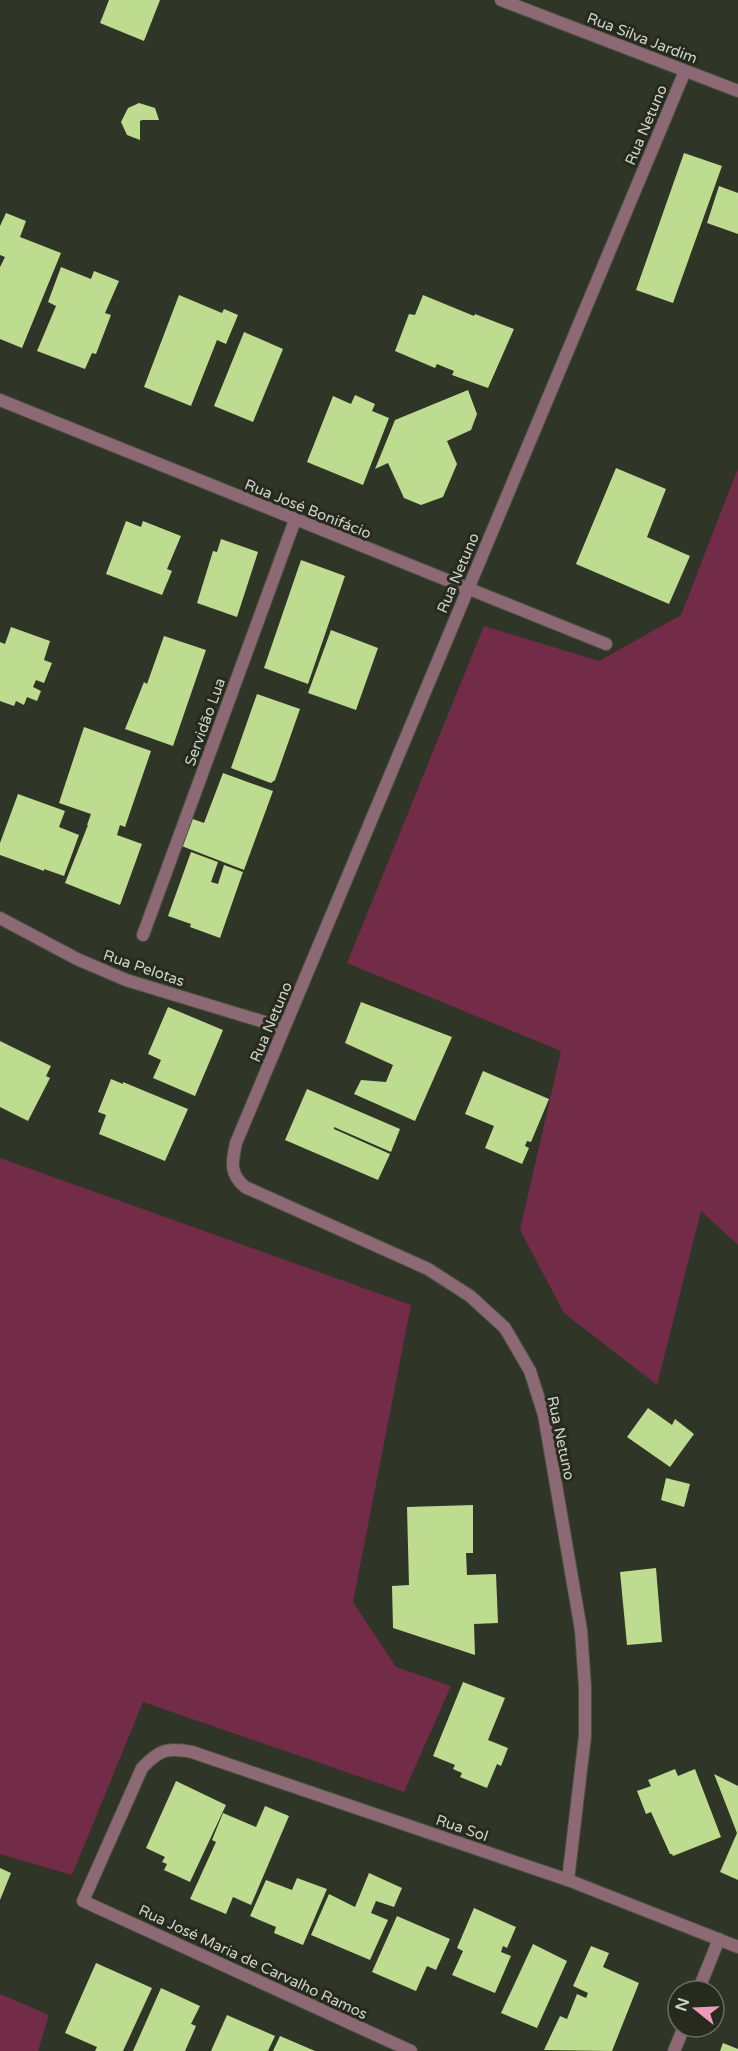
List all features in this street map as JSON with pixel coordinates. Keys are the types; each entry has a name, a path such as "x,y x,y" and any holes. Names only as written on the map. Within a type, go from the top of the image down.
{"street":[{"name":"Rua Silva Jardim","path":"501,0 738,92"},
{"name":"Rua Netuno","path":"568,1880 585,1736 581,1630 544,1415 530,1371 505,1329 470,1296 428,1269 245,1187 237,1180 232,1168 236,1143 685,71"},
{"name":"Rua José Bonifácio","path":"0,400 606,644"},
{"name":"Servidão Lua","path":"143,934 295,520"},
{"name":"Rua Pelotas","path":"0,918 77,959 126,980 284,1028"},
{"name":"Rua Sol","path":"83,1901 142,1768 155,1754 172,1748 192,1752 568,1880 738,1947"},
{"name":"Rua José Maria de Carvalho Ramos","path":"83,1901 411,2051"},
{"path":"703,1979 719,1939"}],"shaded area":[{"path":"738,468 738,1245 701,1211 657,1385 564,1313 520,1230 561,1051 347,963 484,626 599,661 681,615"},
{"path":"0,1158 411,1305 353,1602 396,1667 451,1686 404,1792 143,1702 72,1875 0,1854"},
{"path":"0,1994 49,2015 38,2051 0,2051"}],"building":[{"path":"109,0 160,0 144,41 100,23"},
{"path":"139,103 155,108 159,120 140,121 140,140 127,135 121,122 128,108"},
{"path":"684,153 722,166 673,303 636,290"},
{"path":"719,186 738,193 738,234 707,223"},
{"path":"6,213 26,221 20,237 61,253 22,348 0,339 0,267 5,257 0,255 0,226"},
{"path":"61,267 91,279 94,271 119,281 105,313 111,315 96,354 92,353 85,369 37,351 56,306 48,302"},
{"path":"179,295 222,313 224,309 238,315 226,344 217,340 191,406 144,387"},
{"path":"423,295 474,316 475,314 514,329 488,388 452,375 454,371 437,364 435,368 395,351 409,314 415,315"},
{"path":"244,332 283,349 253,422 214,406"},
{"path":"468,390 477,414 471,430 447,441 457,464 443,497 421,505 404,498 388,463 375,469 395,420"},
{"path":"355,395 375,404 372,411 389,418 363,485 307,462 333,396 351,404"},
{"path":"616,468 666,489 647,537 690,556 669,604 576,564"},
{"path":"126,521 141,527 143,521 181,536 167,569 172,571 162,595 106,574"},
{"path":"221,539 258,552 237,617 197,603 213,551 217,552"},
{"path":"301,560 345,576 308,684 264,668"},
{"path":"11,627 50,641 44,660 52,663 44,683 36,680 33,687 41,691 37,701 27,697 24,705 16,701 14,706 0,701 0,642 5,644"},
{"path":"331,630 378,648 356,710 308,693"},
{"path":"164,636 206,650 173,746 125,729 144,682 147,684"},
{"path":"257,694 300,709 275,780 271,783 231,768"},
{"path":"84,727 151,751 125,827 120,825 117,835 142,844 120,905 65,883 91,814 59,803"},
{"path":"223,773 273,791 244,870 179,845 190,818 204,823"},
{"path":"18,794 65,811 59,827 79,835 64,876 0,855 0,843"},
{"path":"191,852 218,862 211,882 218,884 224,865 243,872 220,938 168,916"},
{"path":"361,1002 452,1037 415,1121 354,1094 361,1080 386,1082 393,1065 345,1043"},
{"path":"168,1007 223,1030 195,1096 153,1078 161,1060 148,1054"},
{"path":"0,1041 51,1066 46,1076 50,1078 28,1121 0,1107"},
{"path":"483,1071 549,1099 531,1142 527,1141 525,1146 529,1148 522,1164 485,1148 494,1126 465,1114"},
{"path":"111,1079 188,1109 165,1161 99,1134 106,1115 98,1112"},
{"path":"307,1089 400,1129 391,1152 334,1127 334,1129 390,1154 378,1180 285,1140"},
{"path":"648,1408 672,1425 675,1419 694,1434 670,1467 627,1437"},
{"path":"666,1478 690,1484 684,1507 661,1500"},
{"path":"473,1505 473,1553 466,1553 467,1575 496,1574 498,1623 474,1624 475,1655 393,1628 392,1586 409,1585 407,1507"},
{"path":"656,1568 662,1642 627,1645 620,1572"},
{"path":"463,1682 505,1698 488,1740 508,1748 501,1766 497,1764 487,1788 460,1777 462,1773 453,1769 455,1765 433,1756"},
{"path":"675,1769 678,1776 695,1769 721,1837 673,1856 651,1812 646,1814 637,1791 651,1786 648,1780"},
{"path":"714,1774 738,1786 738,1880 720,1872 737,1833"},
{"path":"176,1781 226,1805 190,1882 164,1870 167,1864 162,1862 165,1857 146,1848"},
{"path":"265,1806 289,1816 251,1905 233,1897 226,1914 190,1899 216,1842 212,1840 223,1813 256,1827"},
{"path":"0,1868 11,1873 0,1900"},
{"path":"369,1873 402,1888 394,1907 376,1901 371,1913 388,1920 370,1960 311,1935 329,1894 355,1907"},
{"path":"297,1878 327,1889 303,1945 274,1933 276,1927 250,1916 266,1880 292,1890"},
{"path":"474,1908 516,1927 507,1948 503,1946 501,1952 511,1956 495,1993 452,1975 463,1951 457,1948"},
{"path":"397,1916 450,1939 436,1970 427,1966 416,1991 372,1972"},
{"path":"533,1944 567,1961 537,2028 501,2013"},
{"path":"591,1946 609,1953 603,1967 639,1983 612,2051 544,2050 560,2016 567,2019 577,1994 586,1998 588,1993 573,1986"},
{"path":"96,1963 152,1988 123,2051 95,2051 97,2047 65,2033"},
{"path":"161,1988 200,2006 191,2024 196,2026 185,2051 133,2051"},
{"path":"227,2015 275,2036 268,2051 211,2051"},
{"path":"280,2036 315,2051 273,2051"},
{"path":"723,2043 738,2049 738,2051 720,2051"}]}
